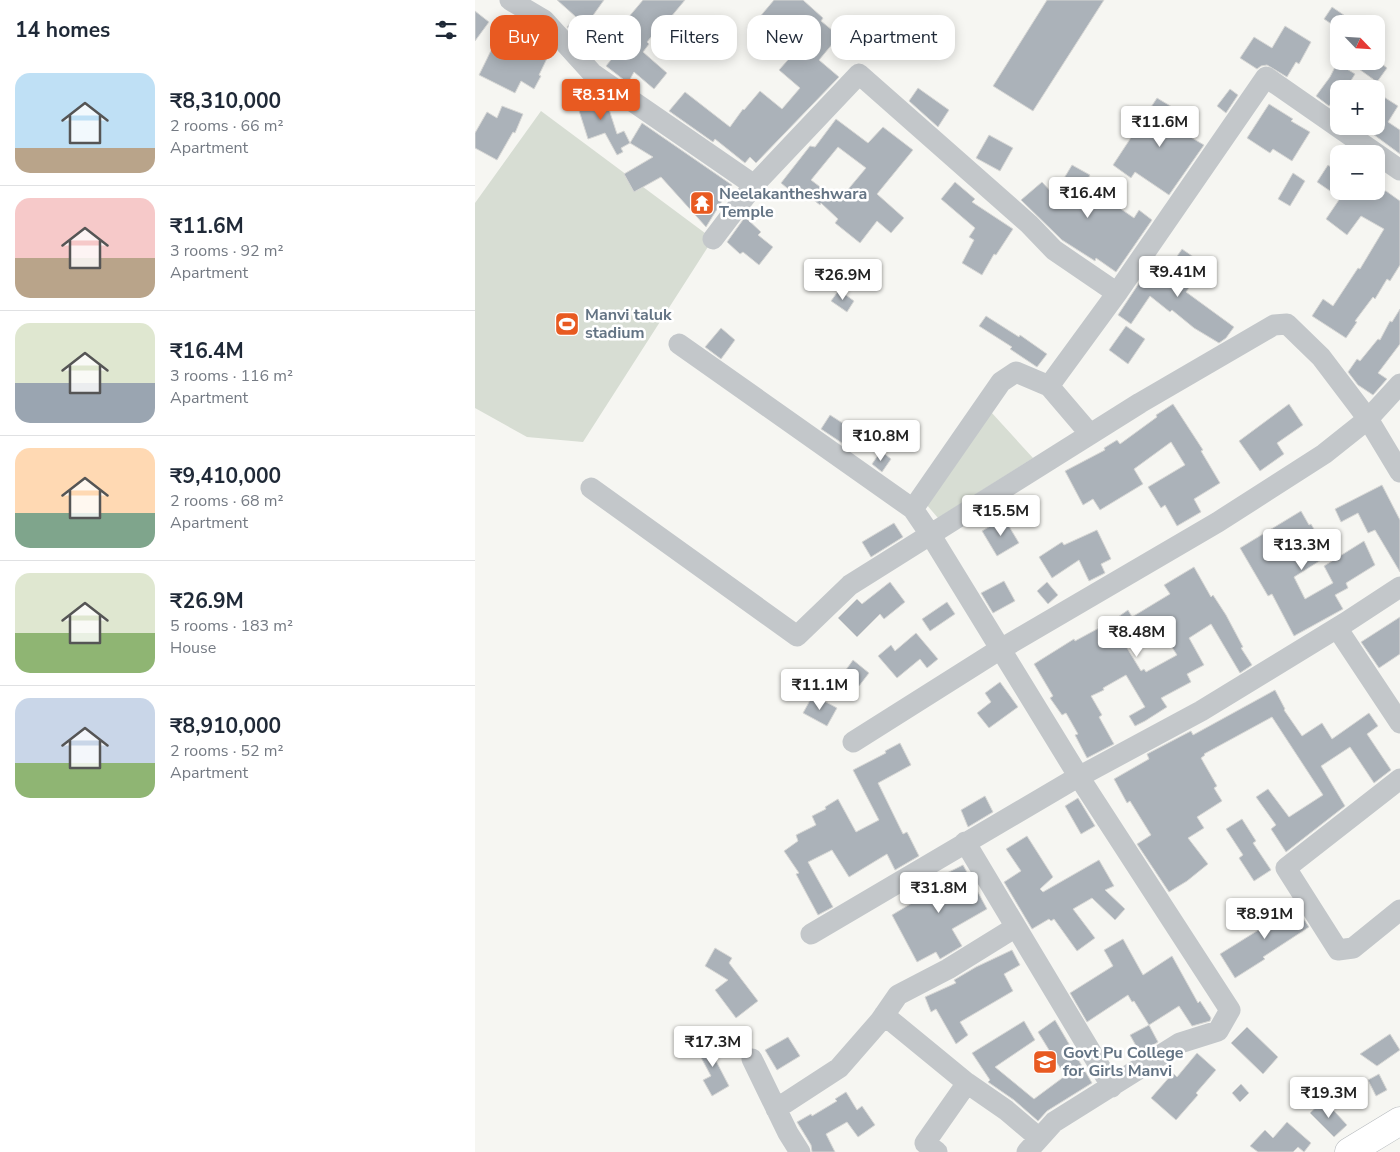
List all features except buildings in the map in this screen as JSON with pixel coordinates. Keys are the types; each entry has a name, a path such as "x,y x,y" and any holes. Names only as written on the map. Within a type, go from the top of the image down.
{"main road":[{"path":"1349,1152 1400,1122"}],"street":[{"path":"510,0 544,20 593,74 754,185"},
{"path":"713,239 754,185 859,74 1029,224 1054,250 1117,293"},
{"path":"1049,386 1117,293 1266,77 1400,170"},
{"path":"591,488 797,636 850,586 1140,403 1274,325 1287,324 1321,357 1368,419 1400,472"},
{"path":"679,344 913,509 1079,777 1230,1010 1218,1030 1181,1043 1054,1122 1033,1145 1006,1110 967,1083 884,1015"},
{"path":"913,509 1001,382 1016,372 1049,386 1090,434"},
{"path":"853,742 1001,649 1218,522 1324,454 1368,419 1400,384"},
{"path":"811,934 965,842 1079,777 1201,711 1400,587"},
{"path":"1337,628 1400,723"},
{"path":"1400,779 1286,868 1338,950 1353,948 1400,910"},
{"path":"965,842 1112,1087"},
{"path":"777,1109 839,1068 884,1015 898,995 949,969 1016,927"},
{"path":"753,1059 788,1133 800,1152"},
{"path":"937,1152 925,1143 967,1083"}],"shaded area":[{"name":"Manvi taluk stadium","path":"541,111 713,239 583,442 527,437 475,408 475,203"},
{"path":"991,412 1033,458 938,518 926,504"}],"place":[{"name":"Neelakantheshwara Temple","path":"702,203"},
{"name":"Manvi taluk stadium","path":"567,324"},
{"name":"Govt Pu College for Girls Manvi","path":"1045,1062"}]}
